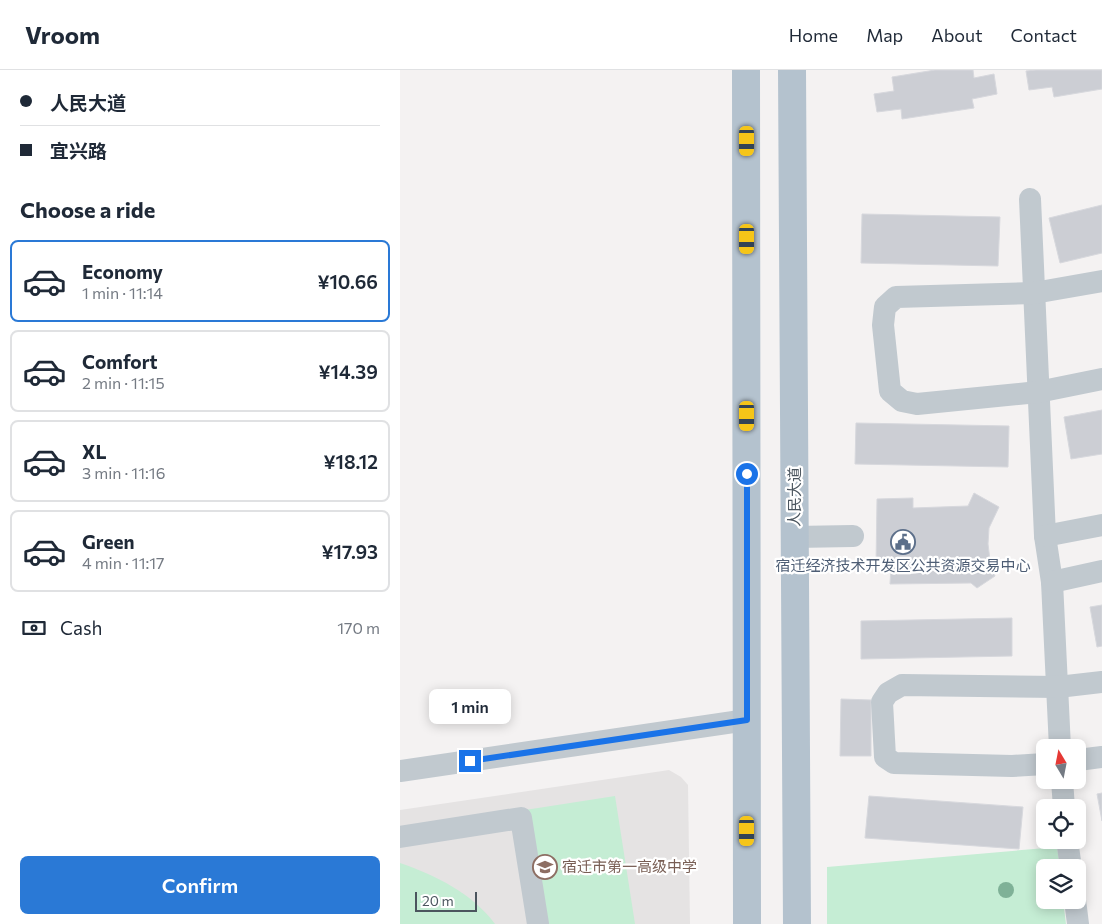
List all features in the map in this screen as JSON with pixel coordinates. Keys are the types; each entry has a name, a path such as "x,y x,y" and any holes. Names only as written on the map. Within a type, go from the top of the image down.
{"main road":[{"path":"746,70 747,924"},
{"name":"人民大道","path":"792,70 797,924"}],"street":[{"path":"1030,199 1045,536 1052,582 1060,739"},
{"path":"1102,280 1034,294 896,297 885,307 883,325 890,391 902,401 918,404 1038,392 1102,379"},
{"path":"1045,536 1102,525"},
{"path":"795,537 853,536"},
{"path":"1052,582 1102,571"},
{"path":"1036,765 1012,766 894,763 885,757 882,702 888,694 902,686 1058,687 1102,682"},
{"path":"400,771 747,720"},
{"path":"1086,759 1102,757"},
{"path":"400,837 521,818 538,924"},
{"path":"1076,909 1078,924"}],"shaded area":[{"name":"宿迁市第一高级中学","path":"669,770 681,777 688,785 690,924 400,924 400,810"}],"green space":[{"path":"615,796 635,924 543,924 525,810"},
{"path":"1036,849 1057,849 1059,859 1036,859 1036,909 1064,909 1066,924 827,924 827,867"},
{"path":"400,863 452,886 475,903 495,924 400,924"}],"building":[{"path":"935,70 973,70 974,78 994,74 997,94 972,99 974,108 902,119 901,109 877,112 874,94 894,91 892,77"},
{"path":"1102,70 1102,89 1054,97 1052,87 1029,90 1026,71"},
{"path":"1102,205 1102,253 1060,263 1049,218"},
{"path":"862,214 1000,217 998,266 861,263"},
{"path":"1102,410 1102,454 1071,459 1064,417"},
{"path":"856,423 1009,426 1008,467 855,464"},
{"path":"974,493 999,507 989,528 988,544 995,576 977,588 971,583 890,584 891,566 876,565 877,499 913,498 913,508 968,506"},
{"path":"1102,605 1102,646 1097,647 1090,607"},
{"path":"1012,618 1012,656 861,659 861,621"},
{"path":"841,699 871,700 871,756 840,756"},
{"path":"1102,793 1102,821 1097,794"},
{"path":"869,796 1023,807 1019,849 865,838"}],"place":[{"name":"宿迁经济技术开发区公共资源交易中心","path":"903,542"},
{"name":"宿迁市第一高级中学","path":"545,867"}],"route":[{"path":"470,761 747,720 747,474"}]}
